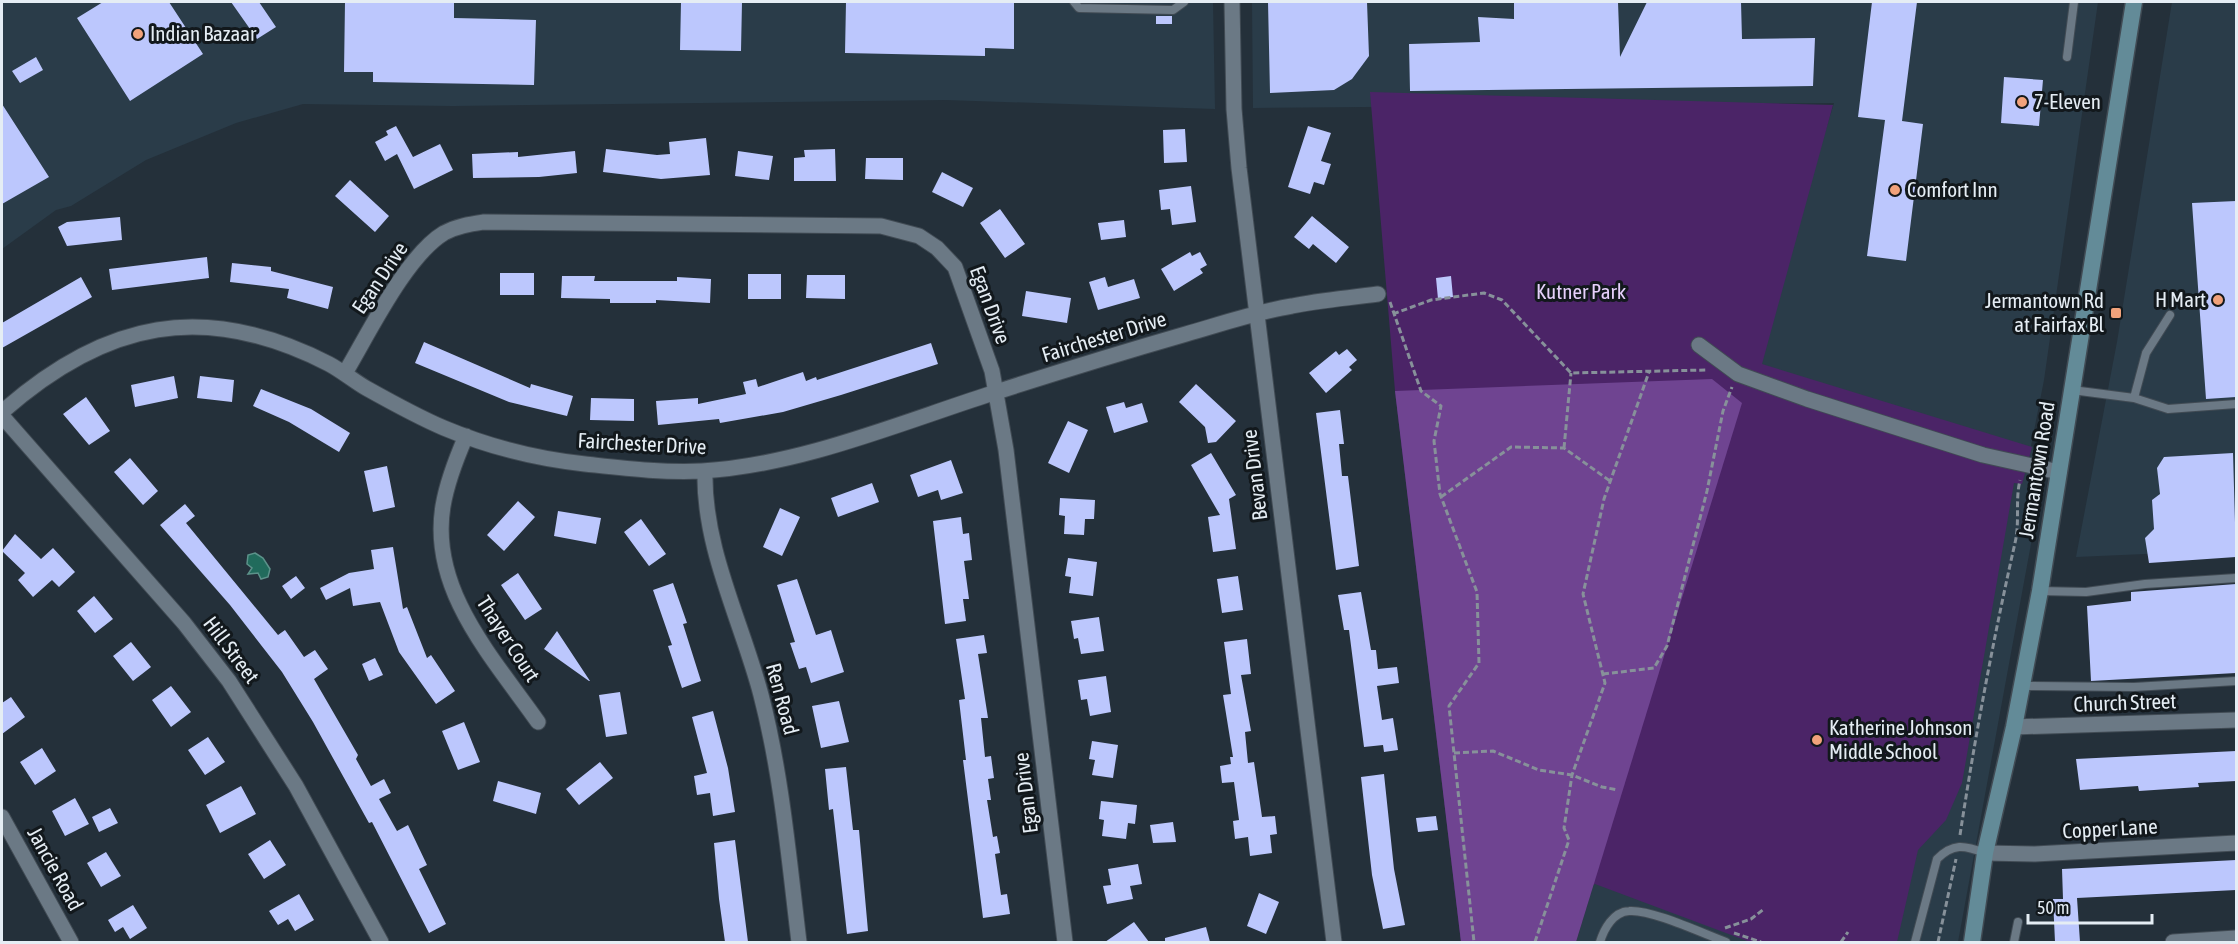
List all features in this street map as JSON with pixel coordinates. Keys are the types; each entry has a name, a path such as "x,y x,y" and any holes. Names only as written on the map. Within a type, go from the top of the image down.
{"main road":[{"name":"Jermantown Road","path":"1972,942 1985,853 2014,727 2040,591 2134,2"}],"street":[{"name":"Bevan Drive","path":"1232,2 1234,110 1334,942"},
{"name":"Egan Drive","path":"345,373 420,252 445,233 467,224 484,222 881,226 920,237 937,248 955,267 992,371 996,392 1006,450 1065,942"},
{"name":"Fairchester Drive","path":"2,414 29,388 77,356 120,339 163,329 207,328 251,333 284,343 345,373 363,386 466,436 543,457 583,464 678,472 705,471 820,448 996,392 1257,314 1292,305 1378,294"},
{"path":"1699,345 1735,372 1983,455 2060,472"},
{"name":"Hill Street","path":"2,414 184,623 229,681 296,786 381,942"},
{"name":"Thayer Court","path":"466,436 451,471 443,508 442,536 447,572 468,622 538,722"},
{"name":"Ren Road","path":"705,471 705,514 760,693 774,750 799,942"},
{"name":"Church Street","path":"2014,727 2236,720"},
{"name":"Jancie Road","path":"2,817 71,942"},
{"name":"Copper Lane","path":"1985,853 2035,854 2236,843"},
{"path":"2173,942 2236,938"}],"lane":[{"path":"1074,2 1079,8 1173,10 1184,2"},
{"path":"2067,57 2073,2"},
{"path":"2134,398 2146,353 2170,315"},
{"path":"2072,390 2134,398 2168,409 2236,404"},
{"path":"2040,591 2086,592 2145,584 2236,578"},
{"path":"2022,687 2134,687 2236,681"},
{"path":"1915,942 1937,859 1947,850 1959,846 1985,853"},
{"path":"1600,942 1603,931 1614,917 1628,910 1644,912 1726,942"},
{"path":"2014,942 2018,922"}],"path":[{"path":"1393,314 1401,313 1431,300 1484,293 1502,300 1571,373 1735,372 1723,411 1707,492 1667,646 1654,668 1603,674"},
{"path":"1378,294 1389,301 1421,391 1441,406 1434,441 1441,497 1477,592 1479,663 1449,706 1474,942"},
{"path":"1535,942 1569,840 1564,828 1572,775 1605,683 1583,594 1611,482 1649,372"},
{"path":"1564,448 1571,373"},
{"path":"1441,497 1511,447 1564,448 1611,482"},
{"path":"1938,942 1959,846 1988,673 2016,540 2017,495 2020,480"},
{"path":"1454,753 1493,751 1539,770 1572,775 1602,787 1618,790"},
{"path":"1761,942 1724,928 1751,919 1764,909"},
{"path":"1841,942 1848,932"}],"shaded area":[{"path":"2,2 1213,2 1215,109 946,100 453,106 303,104 236,123 146,160 71,206 56,210 2,249"},
{"path":"1252,2 2098,2 2044,380 2031,446 2048,451 1958,942 1576,942 1834,103 1253,108"},
{"path":"2172,2 2236,2 2236,550 2076,557 2117,342"},
{"path":"1712,379 1742,403 1576,942 1461,942 1395,391"},
{"path":"255,553 263,558 270,569 268,577 261,579 258,573 248,574 252,568 247,564 248,555"}],"green space":[{"name":"Kutner Park","path":"1370,92 1833,105 1762,364 2032,447 2022,484 2014,483 1962,783 1946,820 1918,850 1897,942 1750,942 1595,884 1461,942 1395,391"}],"building":[{"path":"103,2 169,2 203,54 130,101 77,18"},
{"path":"231,2 259,2 276,27 257,39"},
{"path":"345,2 454,2 454,18 536,20 534,85 373,82 373,72 344,72"},
{"path":"681,2 742,2 741,51 680,50"},
{"path":"846,2 1014,2 1014,49 985,48 985,56 845,53"},
{"path":"1268,2 1367,2 1369,56 1352,79 1334,90 1270,93"},
{"path":"1514,2 1618,2 1620,57 1647,2 1741,2 1742,39 1815,38 1813,86 1410,91 1409,44 1480,42 1478,17 1514,19"},
{"name":"Comfort Inn","path":"1872,2 1917,2 1902,121 1923,124 1906,261 1867,256 1885,120 1858,117"},
{"path":"1156,16 1172,16 1172,24 1156,24"},
{"path":"36,57 43,70 20,83 12,71"},
{"name":"7-Eleven","path":"2004,77 2043,80 2039,126 2001,123"},
{"path":"2,104 49,177 2,204"},
{"path":"396,126 413,157 440,144 453,170 414,189 397,154 385,161 375,142 388,135 386,131"},
{"path":"1308,126 1331,133 1321,161 1331,164 1324,185 1314,182 1310,194 1288,187"},
{"path":"1185,129 1187,162 1164,163 1163,130"},
{"path":"706,138 710,175 661,179 603,172 606,149 657,155 670,154 669,142"},
{"path":"835,149 836,181 794,181 794,158 805,157 804,150"},
{"path":"575,151 577,173 539,177 473,178 472,154 518,152 518,157"},
{"path":"738,151 773,156 769,180 735,176"},
{"path":"866,158 903,158 903,180 865,179"},
{"path":"942,172 973,188 963,207 932,192"},
{"path":"350,180 389,216 375,232 335,196"},
{"path":"1191,186 1196,222 1172,225 1170,209 1161,210 1159,190"},
{"name":"H Mart","path":"2236,201 2236,397 2206,399 2192,203"},
{"path":"1000,209 1025,244 1005,258 980,223"},
{"path":"1312,216 1349,247 1336,263 1313,244 1309,249 1294,237"},
{"path":"120,217 122,240 67,246 58,227 67,222"},
{"path":"1124,220 1126,237 1101,240 1098,223"},
{"path":"1190,252 1192,256 1200,252 1207,265 1200,269 1203,273 1174,291 1161,269"},
{"path":"207,257 209,278 112,290 109,269"},
{"path":"232,263 271,267 271,271 333,287 328,309 287,298 289,289 230,282"},
{"path":"500,273 534,273 534,295 500,295"},
{"path":"748,274 781,274 781,299 748,299"},
{"path":"807,275 845,275 845,299 806,298"},
{"path":"562,276 595,276 594,281 677,281 677,277 711,279 710,303 656,300 656,303 610,303 610,299 561,298"},
{"path":"1451,276 1453,297 1438,299 1436,278"},
{"path":"81,277 92,297 2,348 2,323"},
{"path":"1105,277 1108,287 1134,279 1140,298 1098,310 1089,282"},
{"path":"1026,291 1071,298 1067,323 1022,316"},
{"path":"424,342 530,388 531,384 573,396 567,416 509,402 415,363"},
{"path":"931,343 938,364 841,395 783,412 720,423 719,419 658,425 656,401 698,398 698,404 746,394 743,382 756,379 758,387 803,372 806,381 816,377 817,380"},
{"path":"1347,349 1357,360 1349,367 1352,370 1326,393 1309,373 1336,351 1339,355"},
{"path":"174,376 178,398 135,407 131,385"},
{"path":"200,376 234,380 232,402 197,398"},
{"path":"1196,384 1236,421 1216,442 1208,443 1205,427 1179,402"},
{"path":"261,389 311,409 350,433 339,452 289,422 253,406"},
{"path":"86,397 110,431 89,445 63,414"},
{"path":"591,398 634,399 634,421 590,420"},
{"path":"1124,402 1126,408 1142,403 1148,422 1114,433 1106,407"},
{"path":"1340,410 1344,444 1339,444 1342,476 1348,476 1359,566 1336,570 1316,413"},
{"path":"1068,421 1088,430 1069,473 1048,463"},
{"path":"1211,453 1236,495 1229,499 1236,549 1213,552 1208,517 1220,515 1191,465"},
{"path":"2233,453 2236,557 2149,563 2145,538 2154,529 2152,500 2160,494 2157,468 2164,457"},
{"path":"130,458 158,491 143,505 114,472"},
{"path":"951,460 963,493 941,500 938,490 918,497 910,475"},
{"path":"387,466 395,507 373,512 364,471"},
{"path":"872,483 879,502 838,517 831,498"},
{"path":"1060,498 1095,500 1094,519 1085,519 1084,535 1064,534 1065,516 1059,515"},
{"path":"518,501 535,517 504,551 487,535"},
{"path":"185,504 195,516 186,523 278,635 285,630 304,657 315,650 328,669 314,679 358,755 356,759 371,786 384,779 391,793 379,799 397,831 408,825 427,865 419,869 446,924 429,933 372,822 369,823 313,722 282,672 230,605 160,525"},
{"path":"780,508 800,517 782,556 763,547"},
{"path":"558,511 601,518 596,544 554,536"},
{"path":"961,517 963,534 969,533 972,560 964,561 969,599 963,599 966,621 945,624 933,521"},
{"path":"641,519 666,554 649,566 624,532"},
{"path":"15,534 41,559 53,548 75,572 59,587 52,580 33,597 18,580 25,573 2,551"},
{"path":"393,547 403,609 407,607 427,658 431,655 455,691 436,704 399,652 380,602 353,606 350,588 326,600 320,588 349,573 374,569 371,550"},
{"path":"1068,558 1097,562 1093,596 1069,593 1071,577 1065,576"},
{"path":"518,573 542,609 525,620 501,585"},
{"path":"296,576 305,588 291,599 282,586"},
{"path":"1238,576 1243,610 1222,613 1217,579"},
{"path":"797,579 816,635 831,630 844,672 811,683 806,667 799,669 790,643 795,642 777,585"},
{"path":"673,583 687,623 683,624 701,681 682,688 668,646 672,645 653,590"},
{"path":"2236,584 2236,673 2091,681 2087,606 2131,601 2131,592"},
{"path":"1361,592 1371,650 1376,650 1378,669 1397,667 1399,683 1377,686 1382,720 1393,718 1398,750 1384,752 1383,745 1364,747 1349,630 1344,630 1338,595"},
{"path":"94,596 113,619 95,633 77,611"},
{"path":"1099,617 1104,651 1081,654 1078,638 1074,639 1071,621"},
{"path":"557,631 590,681 544,649"},
{"path":"984,635 987,653 978,654 988,718 981,718 985,757 991,756 994,778 988,779 991,800 987,800 993,837 997,836 1000,853 995,854 1001,895 1007,894 1010,914 983,918 963,760 966,760 959,700 965,699 956,639"},
{"path":"1247,639 1251,674 1241,675 1251,731 1245,732 1248,763 1254,762 1262,817 1275,816 1277,834 1270,835 1272,853 1250,856 1248,837 1235,839 1233,821 1239,820 1234,782 1222,783 1220,766 1231,764 1230,757 1233,757 1223,695 1231,694 1224,642"},
{"path":"131,642 151,667 133,681 113,656"},
{"path":"375,658 383,675 369,681 362,664"},
{"path":"1106,676 1111,712 1090,716 1087,699 1081,700 1078,680"},
{"path":"171,686 191,712 171,727 152,700"},
{"path":"620,692 627,734 606,737 599,695"},
{"path":"11,697 25,717 2,734 2,703"},
{"path":"839,701 849,742 821,748 812,706"},
{"path":"713,711 728,768 735,812 713,816 710,793 697,795 694,776 707,773 692,717"},
{"path":"464,722 480,762 458,770 442,731"},
{"path":"208,737 225,762 205,775 188,750"},
{"path":"1092,741 1118,745 1113,778 1092,775 1095,760 1089,759"},
{"path":"42,748 56,771 35,785 20,762"},
{"path":"2236,751 2236,781 2198,783 2199,787 2139,791 2138,786 2080,790 2076,759"},
{"path":"600,762 613,778 579,805 566,789"},
{"path":"846,767 853,830 859,830 868,931 847,934 833,809 829,810 825,769"},
{"path":"1384,774 1394,869 1405,925 1383,929 1372,875 1361,777"},
{"path":"498,781 541,793 536,814 493,801"},
{"path":"241,786 256,814 220,833 206,805"},
{"path":"75,798 89,824 65,836 52,811"},
{"path":"1101,801 1137,805 1135,824 1128,823 1126,839 1102,836 1104,820 1099,819"},
{"path":"110,808 118,823 99,832 92,817"},
{"path":"1436,816 1438,830 1418,832 1416,818"},
{"path":"1173,822 1176,842 1153,843 1150,825"},
{"path":"270,840 286,865 264,879 248,854"},
{"path":"735,840 748,942 725,942 719,899 714,843"},
{"path":"106,852 121,876 101,887 87,863"},
{"path":"2236,860 2236,890 2077,898 2080,942 2055,942 2053,899 2063,899 2062,869"},
{"path":"1138,864 1142,884 1130,886 1133,899 1107,904 1103,886 1111,885 1108,869"},
{"path":"1259,893 1279,902 1266,934 1247,926"},
{"path":"299,894 314,920 295,931 288,919 278,925 269,911"},
{"path":"133,905 147,928 130,939 123,927 115,932 108,920"},
{"path":"1134,922 1149,942 1105,942"},
{"path":"1206,927 1210,942 1165,942 1165,938"}],"place":[{"name":"Indian Bazaar","path":"138,34"},
{"name":"7-Eleven","path":"2022,102"},
{"name":"Comfort Inn","path":"1895,190"},
{"name":"H Mart","path":"2218,300"},
{"name":"Jermantown Rd at Fairfax Bl","path":"2116,313"},
{"name":"Katherine Johnson Middle School","path":"1817,740"}]}
